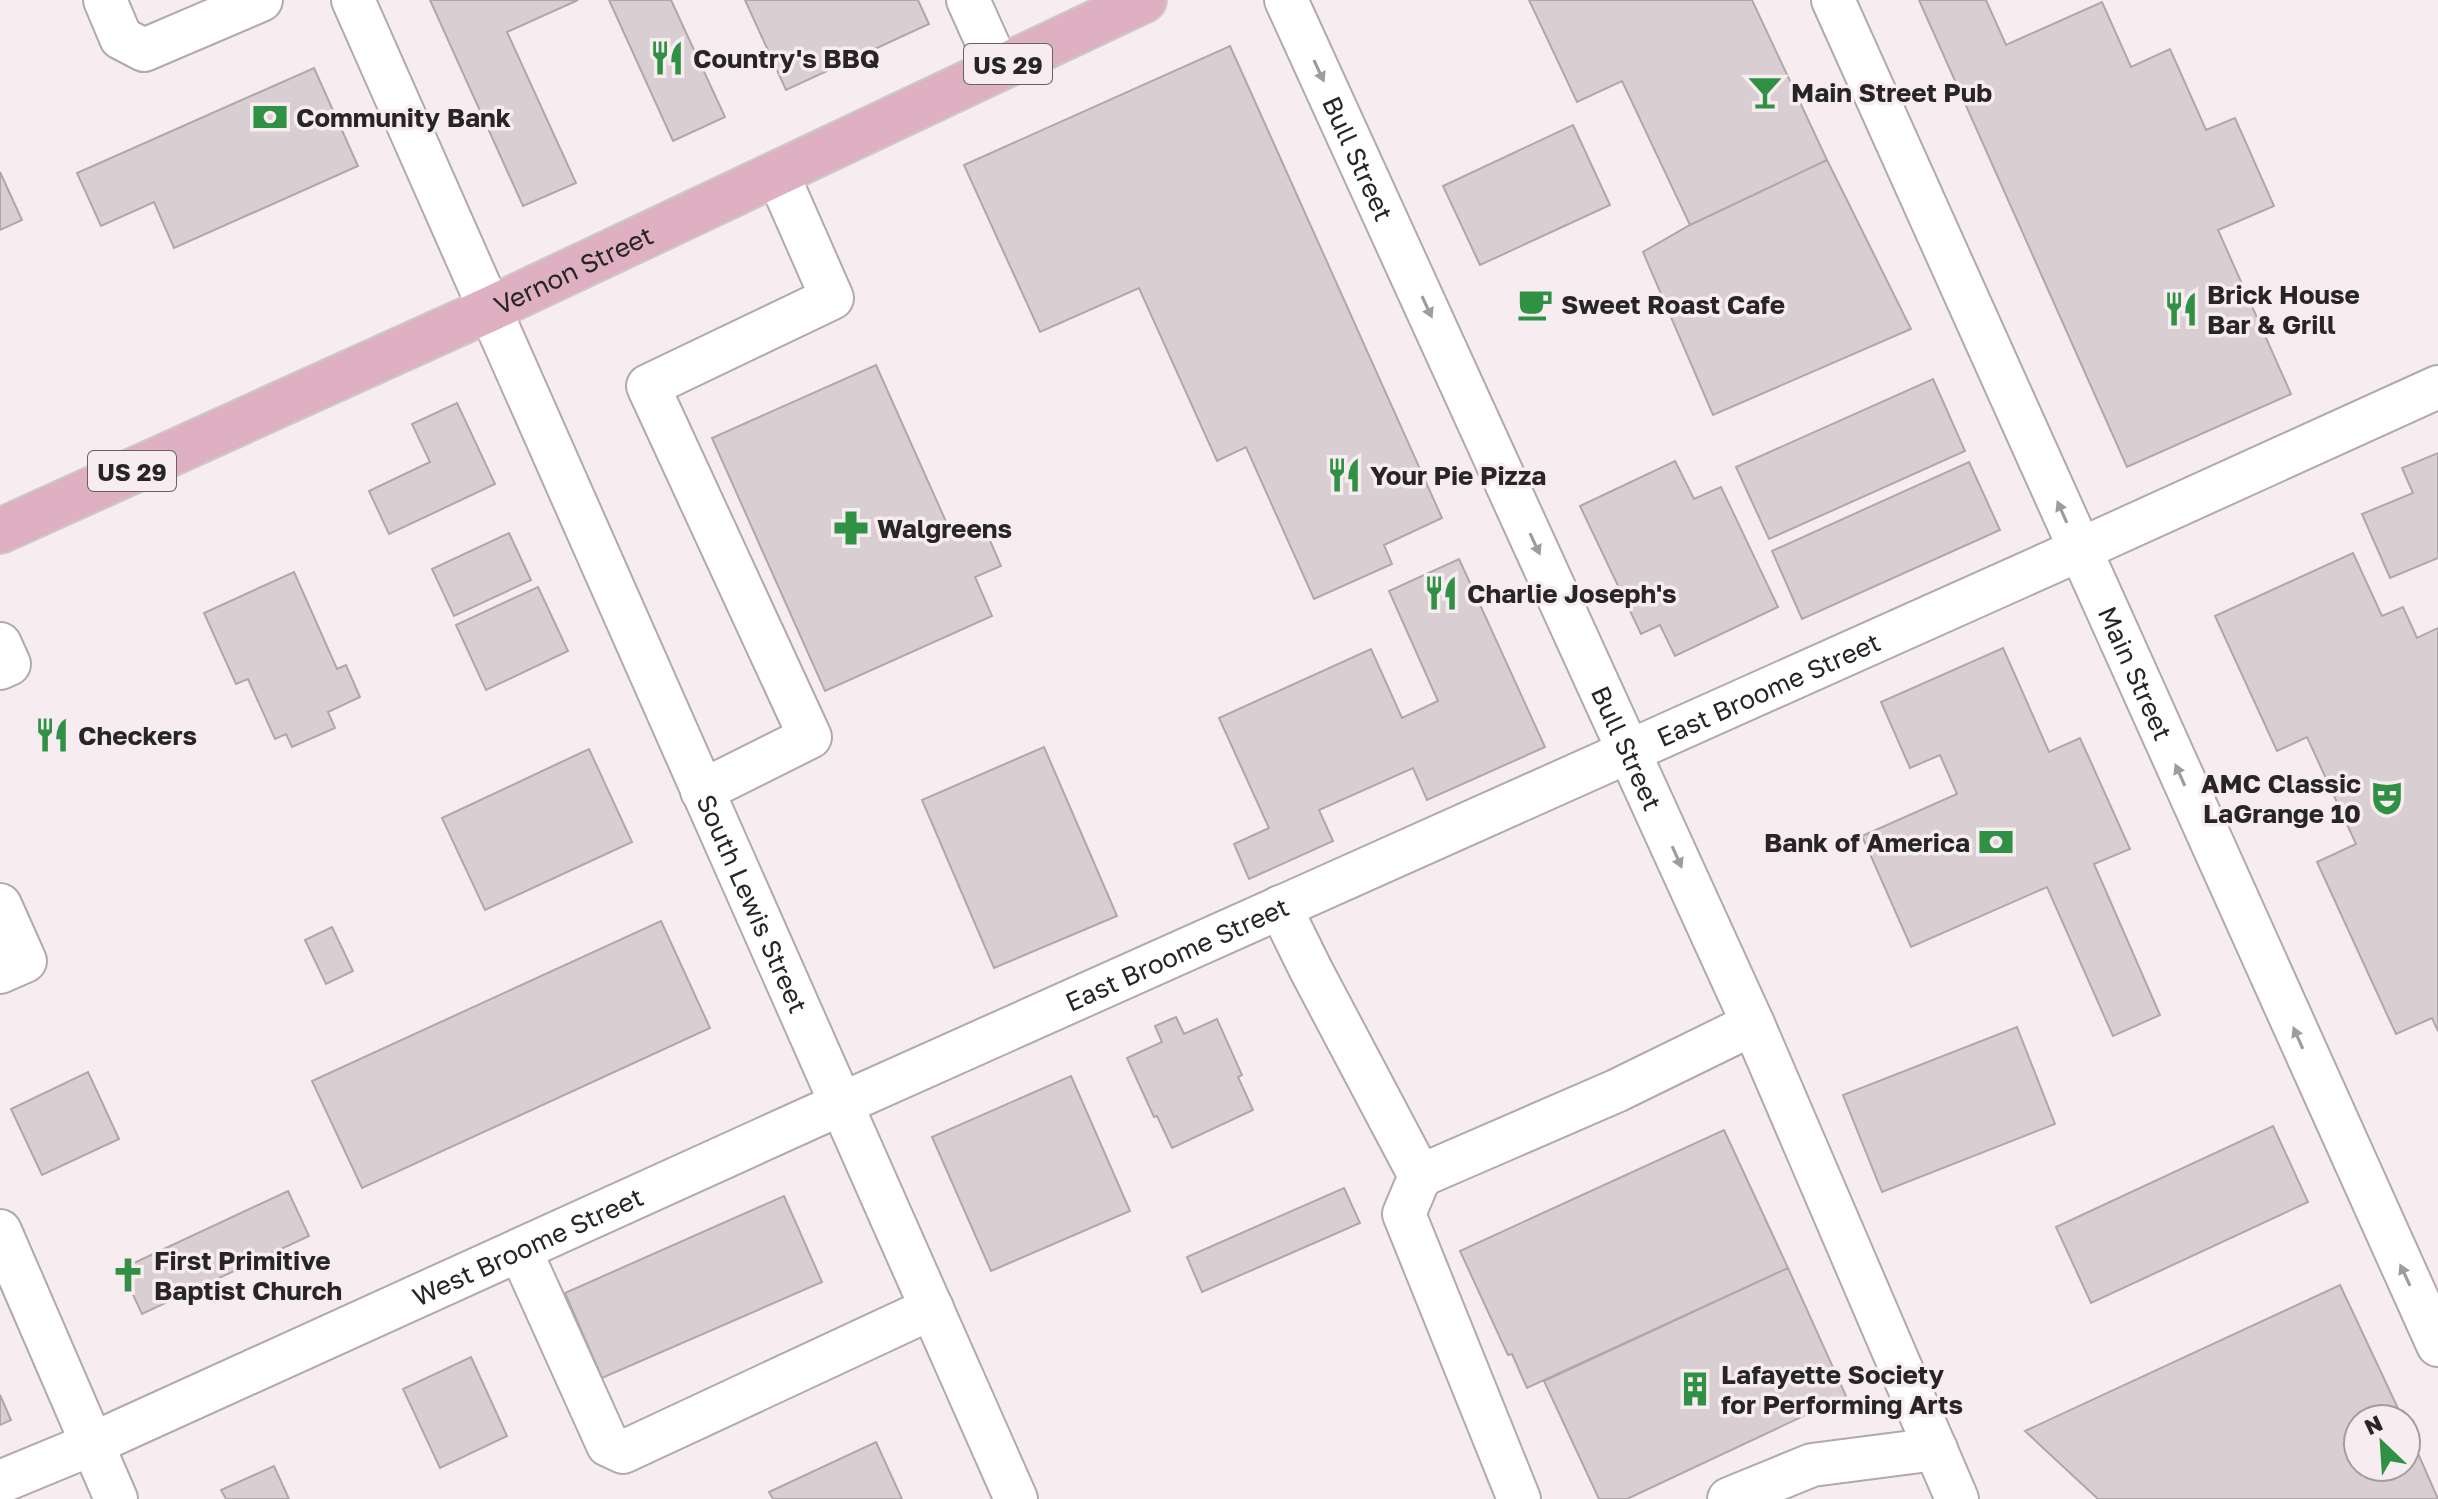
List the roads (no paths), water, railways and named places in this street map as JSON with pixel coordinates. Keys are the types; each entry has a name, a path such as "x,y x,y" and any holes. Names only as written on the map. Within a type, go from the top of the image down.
{"main road":[{"name":"Vernon Street","path":"0,531 488,310 1144,0"}],"street":[{"path":"105,0 121,38 144,50 261,0"},
{"name":"South Lewis Street","path":"353,0 1016,1499"},
{"path":"968,0 999,69"},
{"name":"Bull Street","path":"1286,0 1753,1024 1957,1499"},
{"name":"Main Street","path":"1833,0 2438,1345"},
{"path":"702,791 810,737 648,386 832,298 777,173"},
{"name":"East Broome Street","path":"1055,1008 2438,387"},
{"path":"0,905 25,961 0,972"},
{"path":"1280,907 1420,1176"},
{"name":"West Broome Street","path":"0,1482 92,1444 1055,1008"},
{"path":"1519,1499 1404,1214 1420,1176 1616,1091 1753,1024"},
{"path":"0,1231 116,1499"},
{"path":"520,1250 608,1445 623,1452 932,1308"},
{"path":"1729,1499 1812,1465 1936,1449"}],"place":[{"name":"Country's BBQ","path":"667,58"},
{"name":"Main Street Pub","path":"1765,92"},
{"name":"Community Bank","path":"270,117"},
{"name":"Sweet Roast Cafe","path":"1535,304"},
{"name":"Brick House Bar & Grill","path":"2181,309"},
{"name":"Your Pie Pizza","path":"1344,475"},
{"name":"Walgreens","path":"851,528"},
{"name":"Charlie Joseph's","path":"1441,593"},
{"name":"Checkers","path":"52,735"},
{"name":"AMC Classic LaGrange 10","path":"2387,798"},
{"name":"Bank of America","path":"1996,842"},
{"name":"First Primitive Baptist Church","path":"128,1275"},
{"name":"Lafayette Society for Performing Arts","path":"1695,1389"}]}
